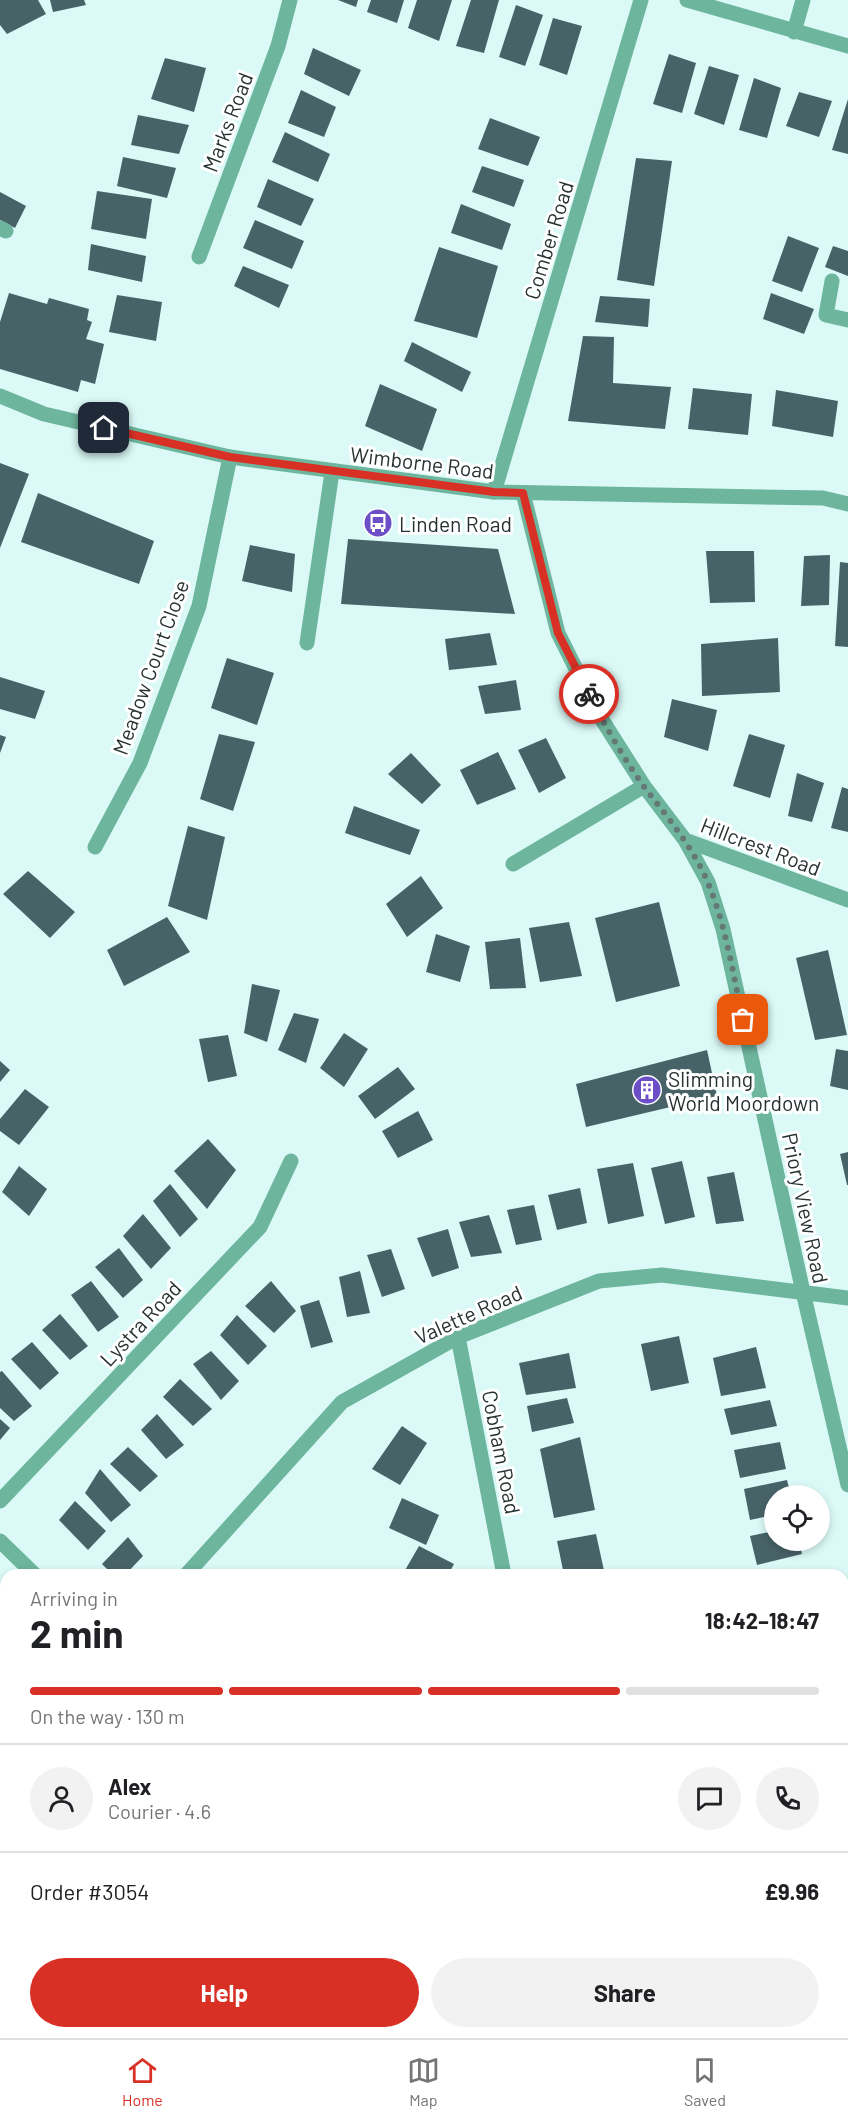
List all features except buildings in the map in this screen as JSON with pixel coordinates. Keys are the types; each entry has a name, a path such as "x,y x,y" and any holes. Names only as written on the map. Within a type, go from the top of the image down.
{"street":[{"name":"Marks Road","path":"199,257 278,46 290,0"},
{"name":"Comber Road","path":"494,492 641,0"},
{"path":"687,0 848,46"},
{"path":"794,32 803,0"},
{"path":"832,281 826,315 848,320"},
{"name":"Wimborne Road","path":"0,396 44,414 230,457 332,472 494,492 823,498 848,504"},
{"name":"Meadow Court Close","path":"95,847 140,763 199,606 230,457"},
{"path":"307,643 332,472"},
{"name":"Hillcrest Road","path":"523,493 558,633 599,715 644,786 685,840 848,900"},
{"path":"513,864 644,786"},
{"name":"Priory View Road","path":"685,840 708,882 723,929 848,1485"},
{"name":"Lystra Road","path":"0,1501 260,1227 291,1161"},
{"name":"Valette Road","path":"191,1569 342,1402 458,1337 599,1281 662,1275 848,1298"},
{"name":"Cobham Road","path":"458,1337 503,1569"},
{"path":"0,1541 28,1569"}],"way so far":[{"path":"589,694 599,715 644,786 685,840 708,882 723,929 743,1020"}],"place":[{"name":"Linden Road","path":"378,523"},
{"name":"Slimming World Moordown","path":"647,1090"}],"route":[{"path":"104,428 230,457 494,492 523,493 558,633 589,694"}]}
